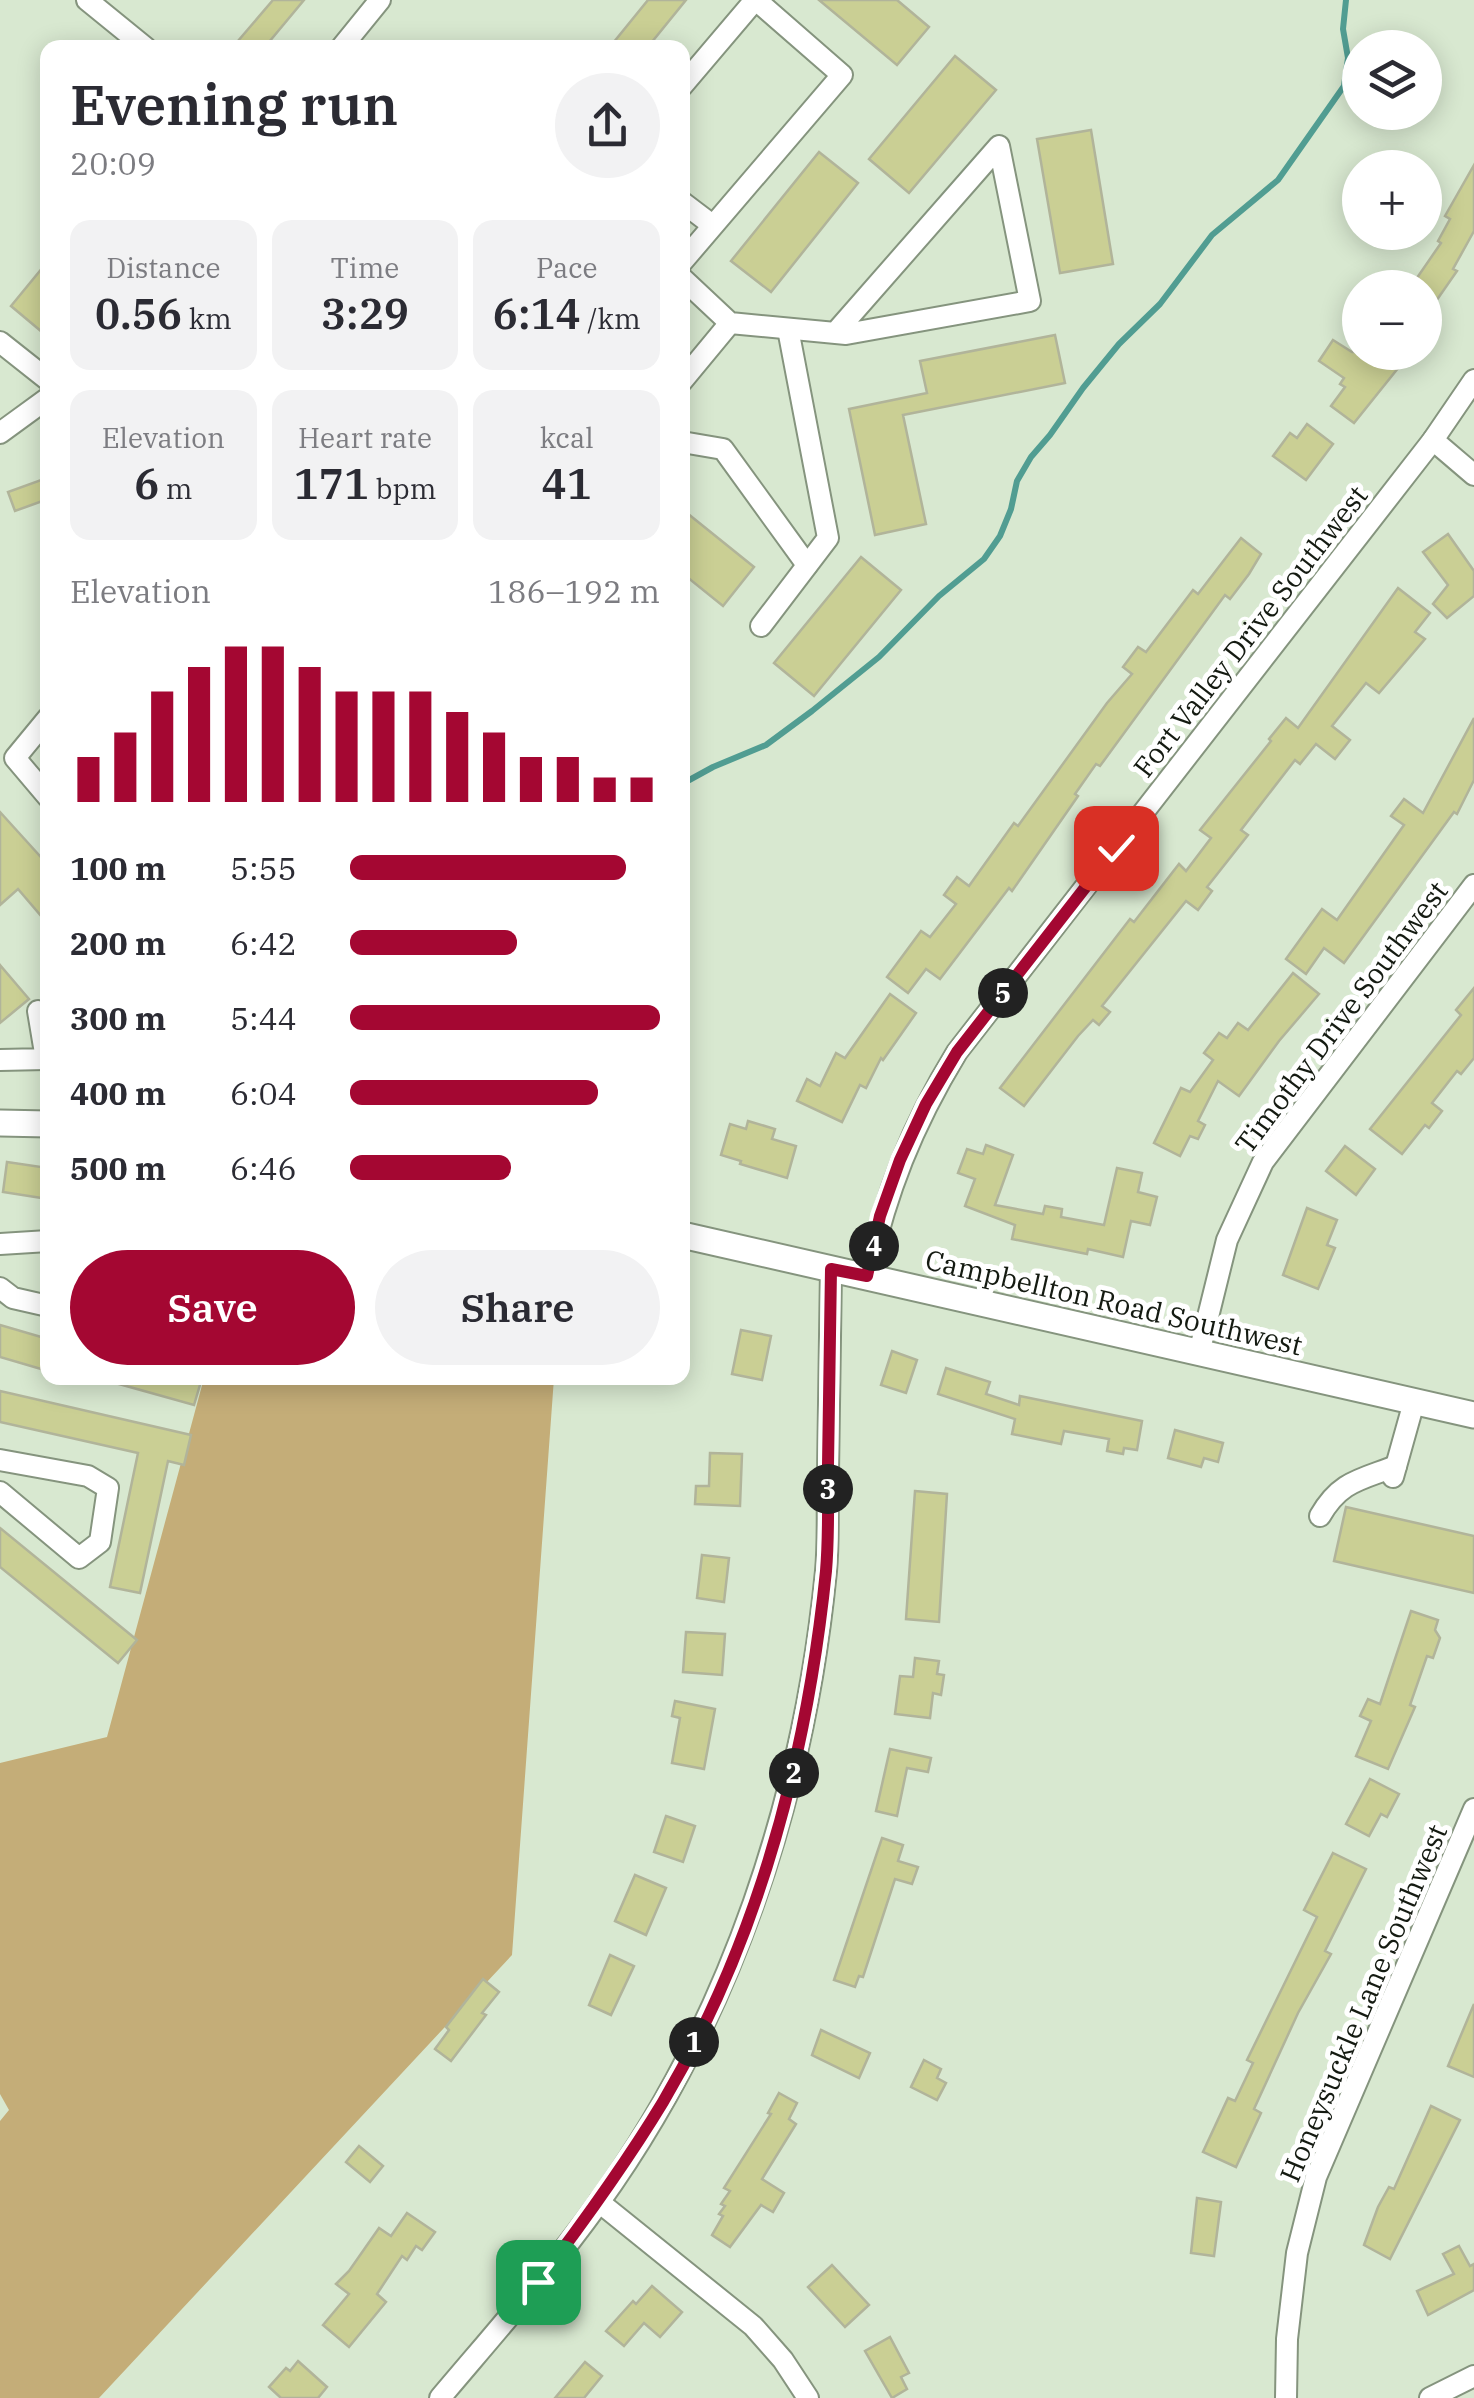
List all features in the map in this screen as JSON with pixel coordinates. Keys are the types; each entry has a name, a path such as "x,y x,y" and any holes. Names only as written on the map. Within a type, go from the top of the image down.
{"main road":[{"path":"0,1123 40,1124"},
{"name":"Campbellton Road Southwest","path":"690,1237 1474,1416"}],"street":[{"path":"87,0 136,40"},
{"path":"347,40 380,0"},
{"path":"690,77 755,0 842,75 690,252"},
{"path":"690,286 730,323 788,328 834,333 846,334 1030,301 999,146 834,333"},
{"path":"690,208 712,224"},
{"path":"690,371 730,323"},
{"path":"761,626 828,538 788,328"},
{"path":"0,342 40,374"},
{"name":"Fort Valley Drive Southwest","path":"867,1276 880,1216 900,1160 926,1104 957,1052 1433,440 1474,380"},
{"path":"0,433 40,404"},
{"path":"1433,440 1474,475"},
{"path":"690,443 723,449 807,565"},
{"path":"40,728 15,758 40,787"},
{"name":"Timothy Drive Southwest","path":"1199,1352 1227,1240 1263,1162 1474,885"},
{"path":"38,1011 40,1022"},
{"path":"0,1060 40,1062"},
{"path":"0,1244 40,1242"},
{"path":"440,2398 538,2282 599,2202 664,2100 716,1998 762,1884 793,1777 815,1668 826,1566 831,1269"},
{"path":"0,1288 13,1298 40,1304"},
{"path":"1320,1516 1332,1496 1346,1484 1394,1473 1414,1402"},
{"path":"0,1460 88,1476 108,1488 100,1542 78,1558 0,1492"},
{"name":"Honeysuckle Lane Southwest","path":"1286,2398 1287,2339 1298,2253 1316,2177 1474,1809"},
{"path":"599,2202 753,2326 783,2360 808,2398"},
{"path":"1430,2398 1474,2376"}],"shaded area":[{"path":"202,1385 553,1385 512,1955 99,2398 0,2398 0,2121 9,2110 0,2094 0,1763 107,1737"}],"building":[{"path":"273,0 304,0 271,40 239,40"},
{"path":"648,0 686,0 654,40 616,40"},
{"path":"819,0 897,0 929,27 897,65"},
{"path":"955,56 996,90 909,193 869,159"},
{"path":"1091,130 1113,264 1060,273 1037,139"},
{"path":"819,152 858,183 771,292 731,261"},
{"path":"1474,165 1474,231 1453,269 1457,271 1442,293 1442,270 1422,270 1436,250 1442,250 1442,234 1450,219 1445,216"},
{"path":"40,271 40,330 11,306"},
{"path":"1055,335 1065,383 903,415 926,524 875,535 849,409 927,393 920,361"},
{"path":"1333,340 1342,346 1342,370 1397,370 1354,423 1331,406 1345,387 1340,384 1344,378 1319,361"},
{"path":"1307,424 1333,444 1306,480 1273,456 1290,433 1297,438"},
{"path":"40,480 40,502 15,511 8,492"},
{"path":"690,515 754,567 723,606 690,579"},
{"path":"1448,534 1474,571 1474,596 1447,618 1433,604 1448,585 1423,552"},
{"path":"1241,538 1261,554 1249,574 1230,599 1225,595 1100,766 1096,764 1012,891 1009,888 940,979 926,969 908,993 887,977 921,931 930,937 956,904 944,895 957,877 969,886 1014,823 1018,826 1132,674 1123,667 1138,647 1146,652 1193,590 1198,594"},
{"path":"861,557 901,590 814,696 774,663"},
{"path":"1398,588 1430,613 1415,632 1425,639 1379,693 1366,683 1332,726 1350,740 1335,759 1316,744 1300,764 1295,760 1241,830 1248,835 1207,887 1212,891 1198,910 1186,901 1102,1006 1110,1012 1099,1025 1093,1020 1078,1036 1024,1106 1000,1088 1130,919 1134,922 1179,864 1186,871 1211,838 1200,830 1286,718 1298,728"},
{"path":"1474,718 1474,780 1457,814 1454,812 1344,963 1324,948 1306,974 1286,959 1322,909 1337,920 1404,825 1391,816 1404,799 1423,813"},
{"path":"0,812 40,856 40,915 18,889 0,905"},
{"path":"0,965 29,999 0,1023"},
{"path":"1293,973 1319,994 1239,1096 1218,1081 1198,1121 1205,1125 1198,1139 1190,1136 1180,1156 1154,1143 1181,1088 1190,1092 1213,1060 1204,1053 1219,1033 1227,1038 1238,1023 1248,1030"},
{"path":"1474,988 1474,1058 1461,1074 1457,1071 1432,1103 1442,1111 1402,1154 1370,1129 1461,1015 1456,1010"},
{"path":"890,994 916,1013 881,1058 866,1088 860,1085 842,1122 797,1101 807,1079 820,1086 836,1053 845,1058"},
{"path":"748,1121 775,1129 772,1139 796,1146 787,1178 721,1155 730,1124 746,1129"},
{"path":"986,1145 1013,1155 995,1205 1043,1214 1045,1206 1062,1209 1061,1217 1104,1225 1117,1168 1142,1173 1138,1192 1157,1197 1150,1225 1131,1221 1123,1257 1012,1239 1015,1225 965,1206 975,1179 958,1173 967,1149 983,1154"},
{"path":"1345,1146 1375,1169 1356,1195 1326,1171"},
{"path":"7,1162 40,1167 40,1198 3,1192"},
{"path":"1307,1208 1337,1220 1327,1245 1335,1248 1318,1289 1283,1275"},
{"path":"0,1325 40,1337 40,1369 0,1357"},
{"path":"741,1330 771,1336 762,1380 732,1374"},
{"path":"892,1351 917,1360 906,1393 881,1385"},
{"path":"946,1368 990,1382 986,1394 1019,1405 1020,1396 1142,1421 1137,1450 1124,1448 1123,1454 1107,1451 1109,1439 1064,1431 1061,1444 1012,1434 1015,1419 938,1394"},
{"path":"123,1385 200,1385 194,1405"},
{"path":"0,1391 191,1435 184,1465 168,1461 140,1593 110,1587 138,1453 0,1422"},
{"path":"1175,1430 1223,1443 1218,1462 1204,1458 1201,1467 1168,1458"},
{"path":"710,1453 742,1454 740,1506 695,1504 696,1486 709,1486"},
{"path":"915,1491 947,1494 939,1622 906,1619"},
{"path":"1346,1507 1474,1536 1474,1593 1334,1561"},
{"path":"0,1528 137,1640 118,1663 0,1567"},
{"path":"702,1555 729,1558 724,1602 697,1598"},
{"path":"1411,1611 1438,1620 1435,1630 1440,1638 1433,1658 1427,1656 1410,1705 1415,1707 1388,1769 1356,1756 1371,1721 1360,1716 1368,1699 1380,1704"},
{"path":"686,1632 725,1634 722,1675 683,1672"},
{"path":"915,1658 939,1661 937,1674 944,1675 941,1695 933,1693 930,1718 895,1714 900,1676 913,1677"},
{"path":"675,1701 715,1709 704,1769 672,1763 680,1718 672,1716"},
{"path":"890,1749 931,1758 928,1772 907,1768 897,1816 876,1811"},
{"path":"1370,1779 1399,1794 1387,1817 1381,1814 1369,1836 1346,1824"},
{"path":"666,1816 695,1826 683,1862 654,1852"},
{"path":"882,1838 903,1845 898,1861 918,1867 912,1884 895,1879 863,1977 859,1976 855,1987 834,1980"},
{"path":"1333,1853 1366,1869 1325,1951 1331,1954 1298,2013 1254,2109 1261,2113 1236,2167 1203,2152 1228,2098 1235,2101 1253,2063 1247,2060 1317,1917 1304,1910"},
{"path":"635,1875 666,1888 646,1935 615,1921"},
{"path":"610,1955 634,1966 611,2015 589,2005"},
{"path":"483,1979 499,1992 451,2061 435,2049 449,2030 446,2027"},
{"path":"1474,2004 1474,2077 1448,2066"},
{"path":"821,2030 870,2053 859,2078 812,2055"},
{"path":"924,2060 941,2069 937,2078 946,2083 937,2100 911,2087"},
{"path":"779,2093 797,2103 789,2119 796,2124 762,2179 784,2193 773,2212 761,2205 730,2247 712,2235 723,2216 719,2214 725,2206 721,2204 730,2191 724,2188 771,2114 768,2113"},
{"path":"1431,2106 1460,2120 1390,2259 1364,2245 1378,2207 1389,2187 1394,2189"},
{"path":"359,2146 383,2166 370,2182 346,2162"},
{"path":"1197,2198 1221,2202 1214,2256 1191,2253"},
{"path":"407,2213 435,2232 422,2250 416,2246 407,2260 402,2256 377,2294 386,2302 349,2347 323,2325 349,2294 336,2284 379,2228 391,2236"},
{"path":"1459,2246 1470,2266 1474,2264 1474,2290 1428,2315 1417,2291 1454,2274 1443,2254"},
{"path":"832,2265 869,2305 845,2327 808,2287"},
{"path":"652,2286 682,2312 660,2337 644,2323 624,2346 606,2331"},
{"path":"890,2337 909,2373 901,2377 907,2389 892,2398 865,2351"},
{"path":"298,2361 327,2387 318,2398 281,2398 269,2387"},
{"path":"585,2362 602,2376 584,2398 555,2398"}],"waterway":[{"path":"690,780 766,745 812,711 879,657 939,596 984,559 1000,536 1017,481 1083,388 1119,344 1160,304 1212,235 1278,180 1344,86 1348,58 1343,29 1346,0"}],"route":[{"path":"538,2282 599,2202 664,2100 716,1998 762,1884 793,1777 815,1668 826,1566 831,1269 867,1276 880,1216 926,1104 957,1052 1116,848"}]}
